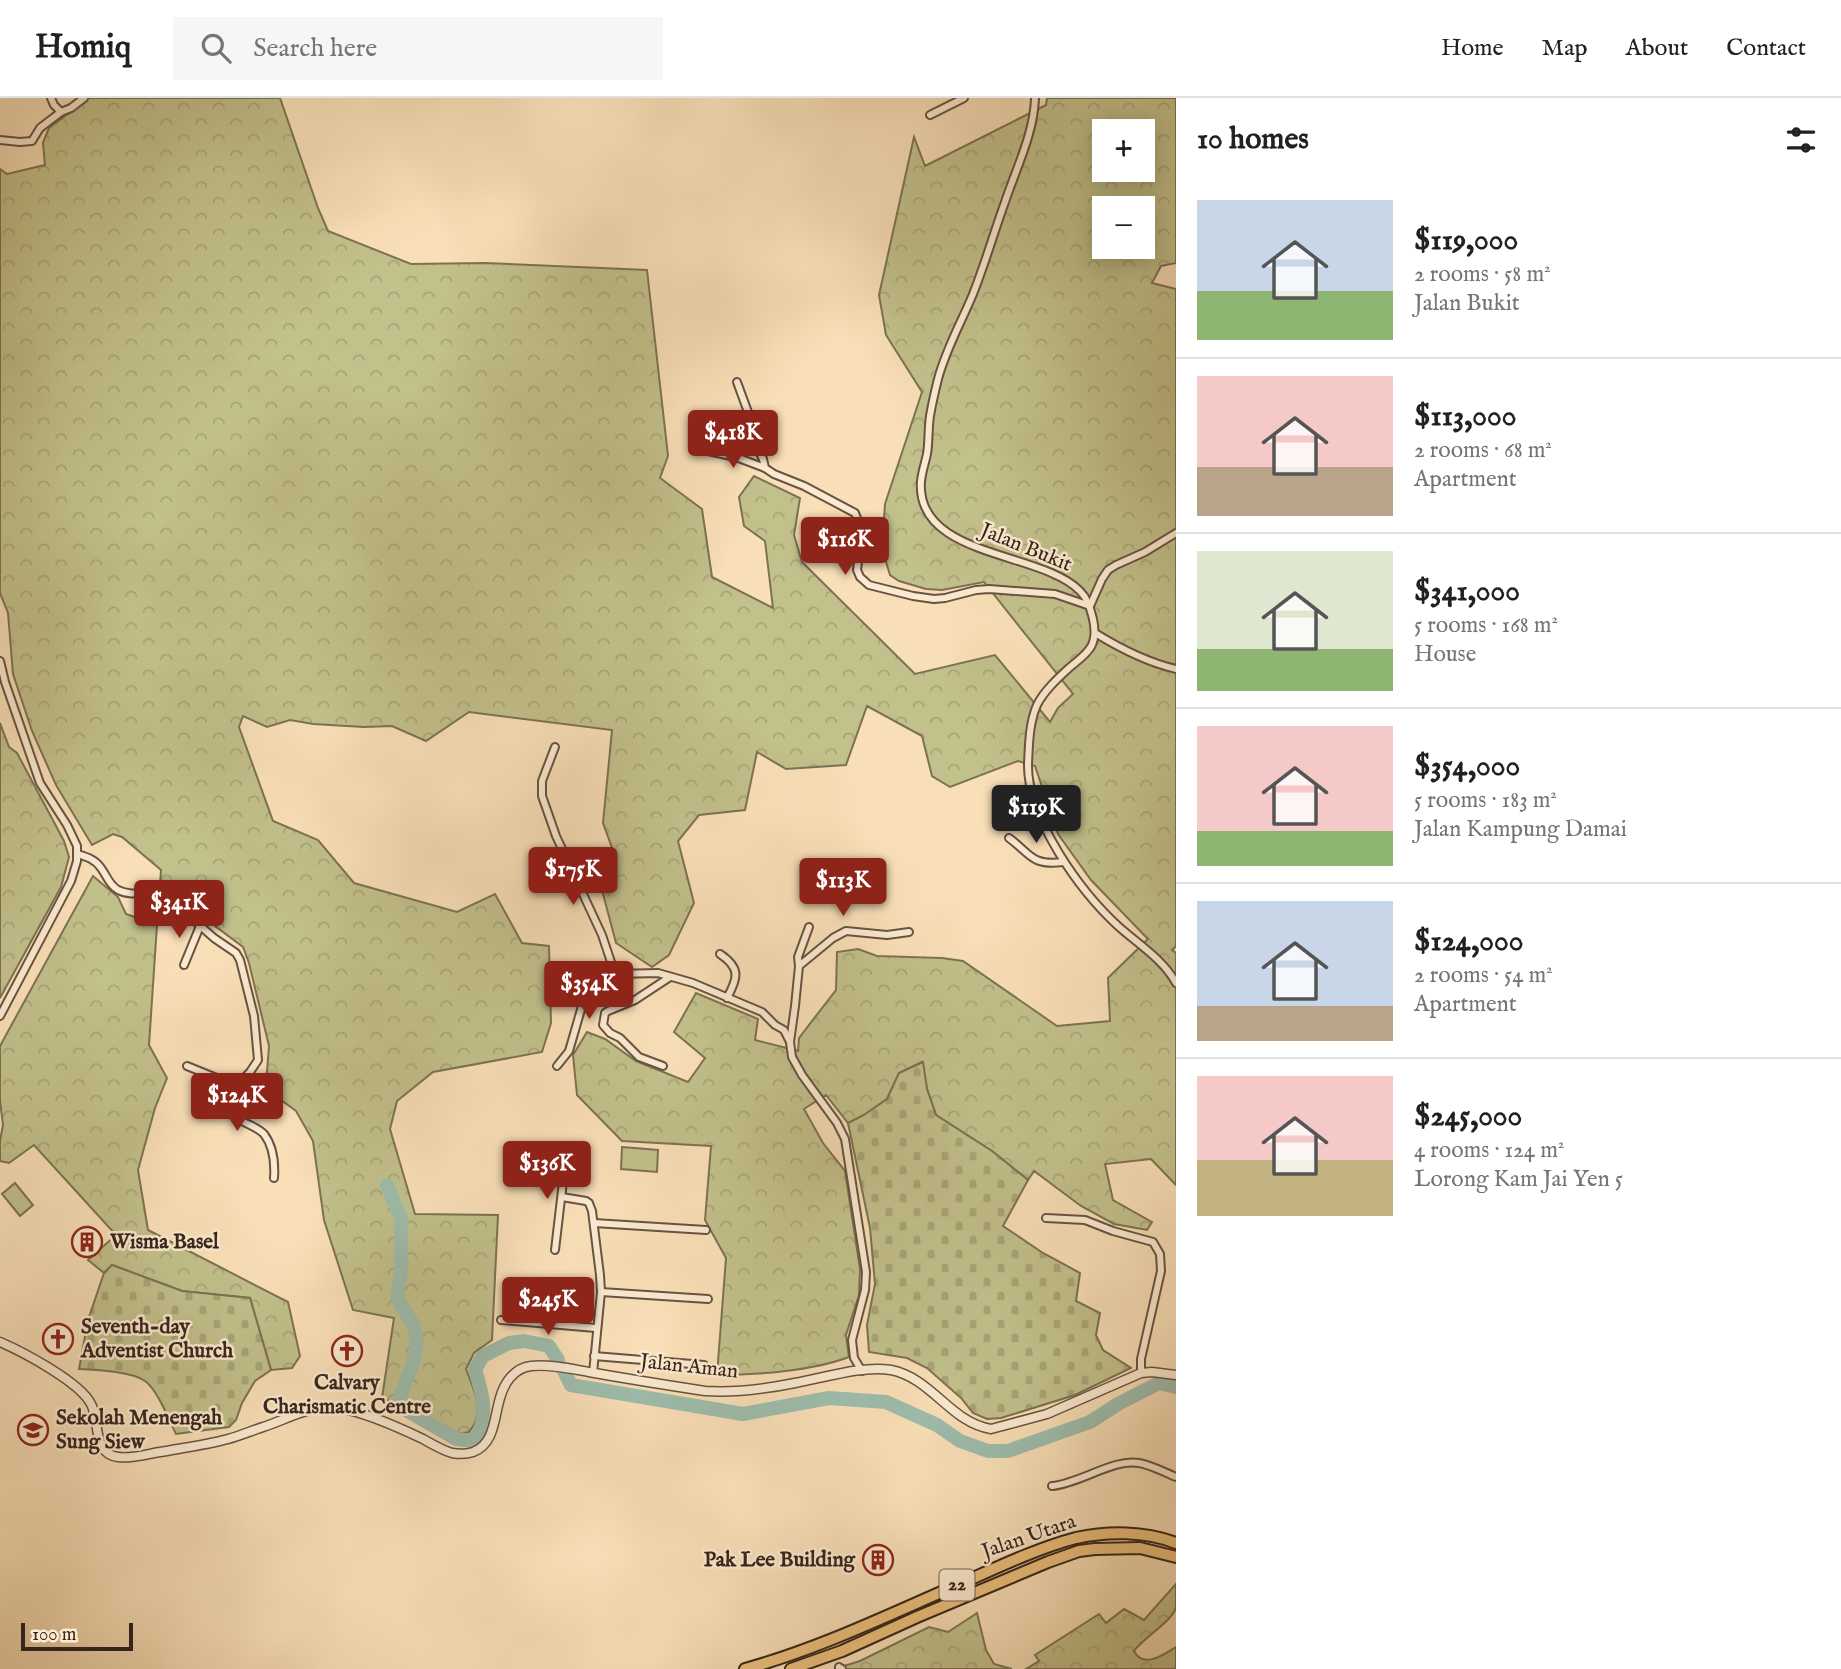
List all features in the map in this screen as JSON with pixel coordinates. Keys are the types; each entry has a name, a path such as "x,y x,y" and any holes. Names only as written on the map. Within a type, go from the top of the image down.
{"highway":[{"name":"Jalan Utara","path":"745,1669 805,1651 1005,1564 1076,1539 1132,1534 1176,1543"},
{"name":"Jalan Utara","path":"791,1669 842,1651 917,1617 1079,1551 1140,1548 1176,1557"}],"street":[{"path":"51,98 61,112"},
{"path":"0,140 32,141 51,117 71,108 84,98"},
{"path":"930,115 964,98"},
{"name":"Jalan Bukit","path":"1035,100 1022,155 975,287 953,335 938,380 930,417 921,491 929,514 947,531 987,552 1066,579 1084,596 1090,606"},
{"path":"737,382 752,423 754,443 765,468"},
{"path":"708,451 736,457 765,468 855,513 861,530 857,570 869,585 934,600 989,589 1055,594 1090,606"},
{"path":"1176,533 1145,552 1116,565 1108,570 1102,579 1090,606 1094,642 1087,653 1063,674 1037,705 1031,725 1028,775 1038,811 1063,862 1095,902 1166,968 1176,982"},
{"path":"1095,633 1133,655 1176,669"},
{"path":"0,661 40,783 67,825 78,854 71,881 0,1016"},
{"path":"555,747 541,781 542,796 556,836 602,935 615,974 612,984 602,998 582,1006 569,1051 557,1066"},
{"path":"1009,838 1036,861 1063,862"},
{"path":"78,854 90,858 100,866 115,888 125,892 163,893 236,953 254,1016 258,1059 237,1085 236,1105 242,1121 257,1128 268,1141 275,1163 274,1178"},
{"path":"184,965 200,926"},
{"path":"809,927 798,957 790,1042 792,1057 837,1123 847,1148 866,1272 865,1290 852,1340 854,1358 862,1371"},
{"path":"799,966 833,937 846,931 887,935 909,932"},
{"path":"720,954 730,961 736,972 737,979 727,998"},
{"path":"615,974 658,973 693,983 762,1012 784,1030 790,1042"},
{"path":"663,1066 639,1057 620,1038 610,1033 603,1025 603,1020 608,1011 635,1000 670,977"},
{"path":"187,1066 237,1085"},
{"path":"555,1250 566,1156"},
{"path":"562,1197 586,1201 591,1206 594,1223 601,1292 593,1373"},
{"path":"1046,1218 1085,1220 1149,1240 1157,1246 1161,1271 1140,1359 1141,1373"},
{"path":"594,1223 706,1230"},
{"path":"601,1292 708,1299"},
{"path":"501,1320 597,1328"},
{"name":"Jalan Aman","path":"0,1342 52,1370 85,1396 92,1405 103,1448 117,1457 228,1439 302,1411 323,1408 338,1408 357,1413 451,1453 472,1453 488,1441 505,1383 514,1374 531,1366 721,1392 772,1388 862,1371 889,1370 927,1387 968,1421 991,1429 1047,1414 1141,1373 1176,1375"},
{"path":"594,1356 704,1365"},
{"path":"1052,1486 1133,1462 1176,1477"}],"green space":[{"path":"89,98 280,98 328,231 411,264 485,263 647,270 668,456 660,478 702,509 712,577 773,608 765,541 744,526 739,497 754,476 800,498 794,535 802,562 915,674 995,655 1050,722 1058,708 1073,694 984,582 942,590 926,589 899,581 890,575 882,548 885,504 922,392 886,335 879,295 914,137 925,166 1046,105 1047,98 1176,98 1176,263 1161,266 1152,283 1176,289 1176,946 1172,950 1176,953 1176,1185 1151,1159 1105,1164 1113,1200 1152,1222 1147,1230 1114,1224 1081,1206 1034,1171 1028,1180 992,1151 936,1115 922,1062 899,1073 887,1099 848,1123 826,1095 804,1109 823,1143 845,1171 860,1269 859,1295 846,1335 849,1357 818,1366 784,1371 717,1375 726,1258 705,1220 711,1146 622,1141 577,1095 573,1055 587,1032 605,1039 636,1061 688,1082 705,1058 674,1032 696,993 758,1019 755,1040 798,1051 799,1038 836,990 837,952 858,949 877,956 963,961 1057,1026 1110,1021 1108,978 1148,939 1091,880 1058,834 1035,766 1018,761 950,787 932,776 922,736 867,706 846,765 786,769 757,752 745,810 699,815 678,841 694,903 669,955 652,967 616,943 598,875 615,856 603,823 612,730 469,712 426,741 392,726 313,724 290,720 267,727 243,716 239,727 273,821 318,840 354,883 457,912 495,894 522,943 549,946 551,1023 542,1052 433,1072 397,1101 390,1129 415,1214 498,1215 492,1340 474,1353 466,1369 477,1401 477,1417 469,1432 460,1434 382,1398 394,1318 353,1310 324,1220 313,1141 296,1111 259,1084 267,1072 269,1046 243,947 160,885 161,870 122,837 113,834 92,845 56,785 32,731 13,674 8,613 0,593 0,169 7,174 45,165 43,143 49,128"},
{"path":"0,723 9,747 17,753 64,841 69,857 61,887 0,998"},
{"path":"93,876 118,897 126,914 157,925 149,1045 167,1078 155,1108 138,1170 148,1230 288,1302 300,1356 292,1368 271,1370 250,1298 182,1291 112,1265 104,1273 88,1260 116,1235 34,1145 9,1163 0,1161 3,1125 0,1046"},
{"path":"923,1062 927,1089 936,1115 992,1151 1028,1180 1003,1226 1043,1253 1080,1273 1076,1301 1100,1313 1096,1335 1103,1350 1131,1368 1075,1395 1001,1418 987,1419 973,1413 961,1398 927,1368 907,1358 869,1352 867,1325 875,1284 870,1228 848,1123 887,1099 899,1073"},
{"path":"622,1147 658,1150 657,1172 621,1169"},
{"path":"15,1183 33,1205 20,1216 2,1194"},
{"path":"112,1265 182,1291 250,1298 271,1370 255,1381 236,1420 229,1427 176,1434 158,1398 145,1381 122,1373 79,1369 88,1320 104,1273"},
{"path":"1176,1584 1174,1612 1134,1651 1148,1660 1176,1647 1176,1669 1026,1669 1039,1661 1035,1655 1099,1614 1106,1623 1124,1609 1144,1620"},
{"path":"977,1613 986,1650 994,1664 1012,1669 834,1669 860,1661 929,1627 948,1632"}],"waterway":[{"path":"387,1185 401,1218 401,1271 397,1296 414,1326 417,1344 399,1401 406,1410 456,1439 473,1441 483,1419 482,1397 475,1369 483,1356 509,1343 524,1341 549,1346 558,1360"},
{"path":"563,1369 571,1385 743,1414 829,1398 886,1402 937,1425 960,1441 988,1451 1008,1451 1090,1422 1159,1383 1176,1387"}],"place":[{"name":"Wisma Basel","path":"87,1242"},
{"name":"Seventh-day Adventist Church","path":"58,1339"},
{"name":"Calvary Charismatic Centre","path":"347,1351"},
{"name":"Sekolah Menengah Sung Siew","path":"33,1430"},
{"name":"Pak Lee Building","path":"878,1560"}]}
